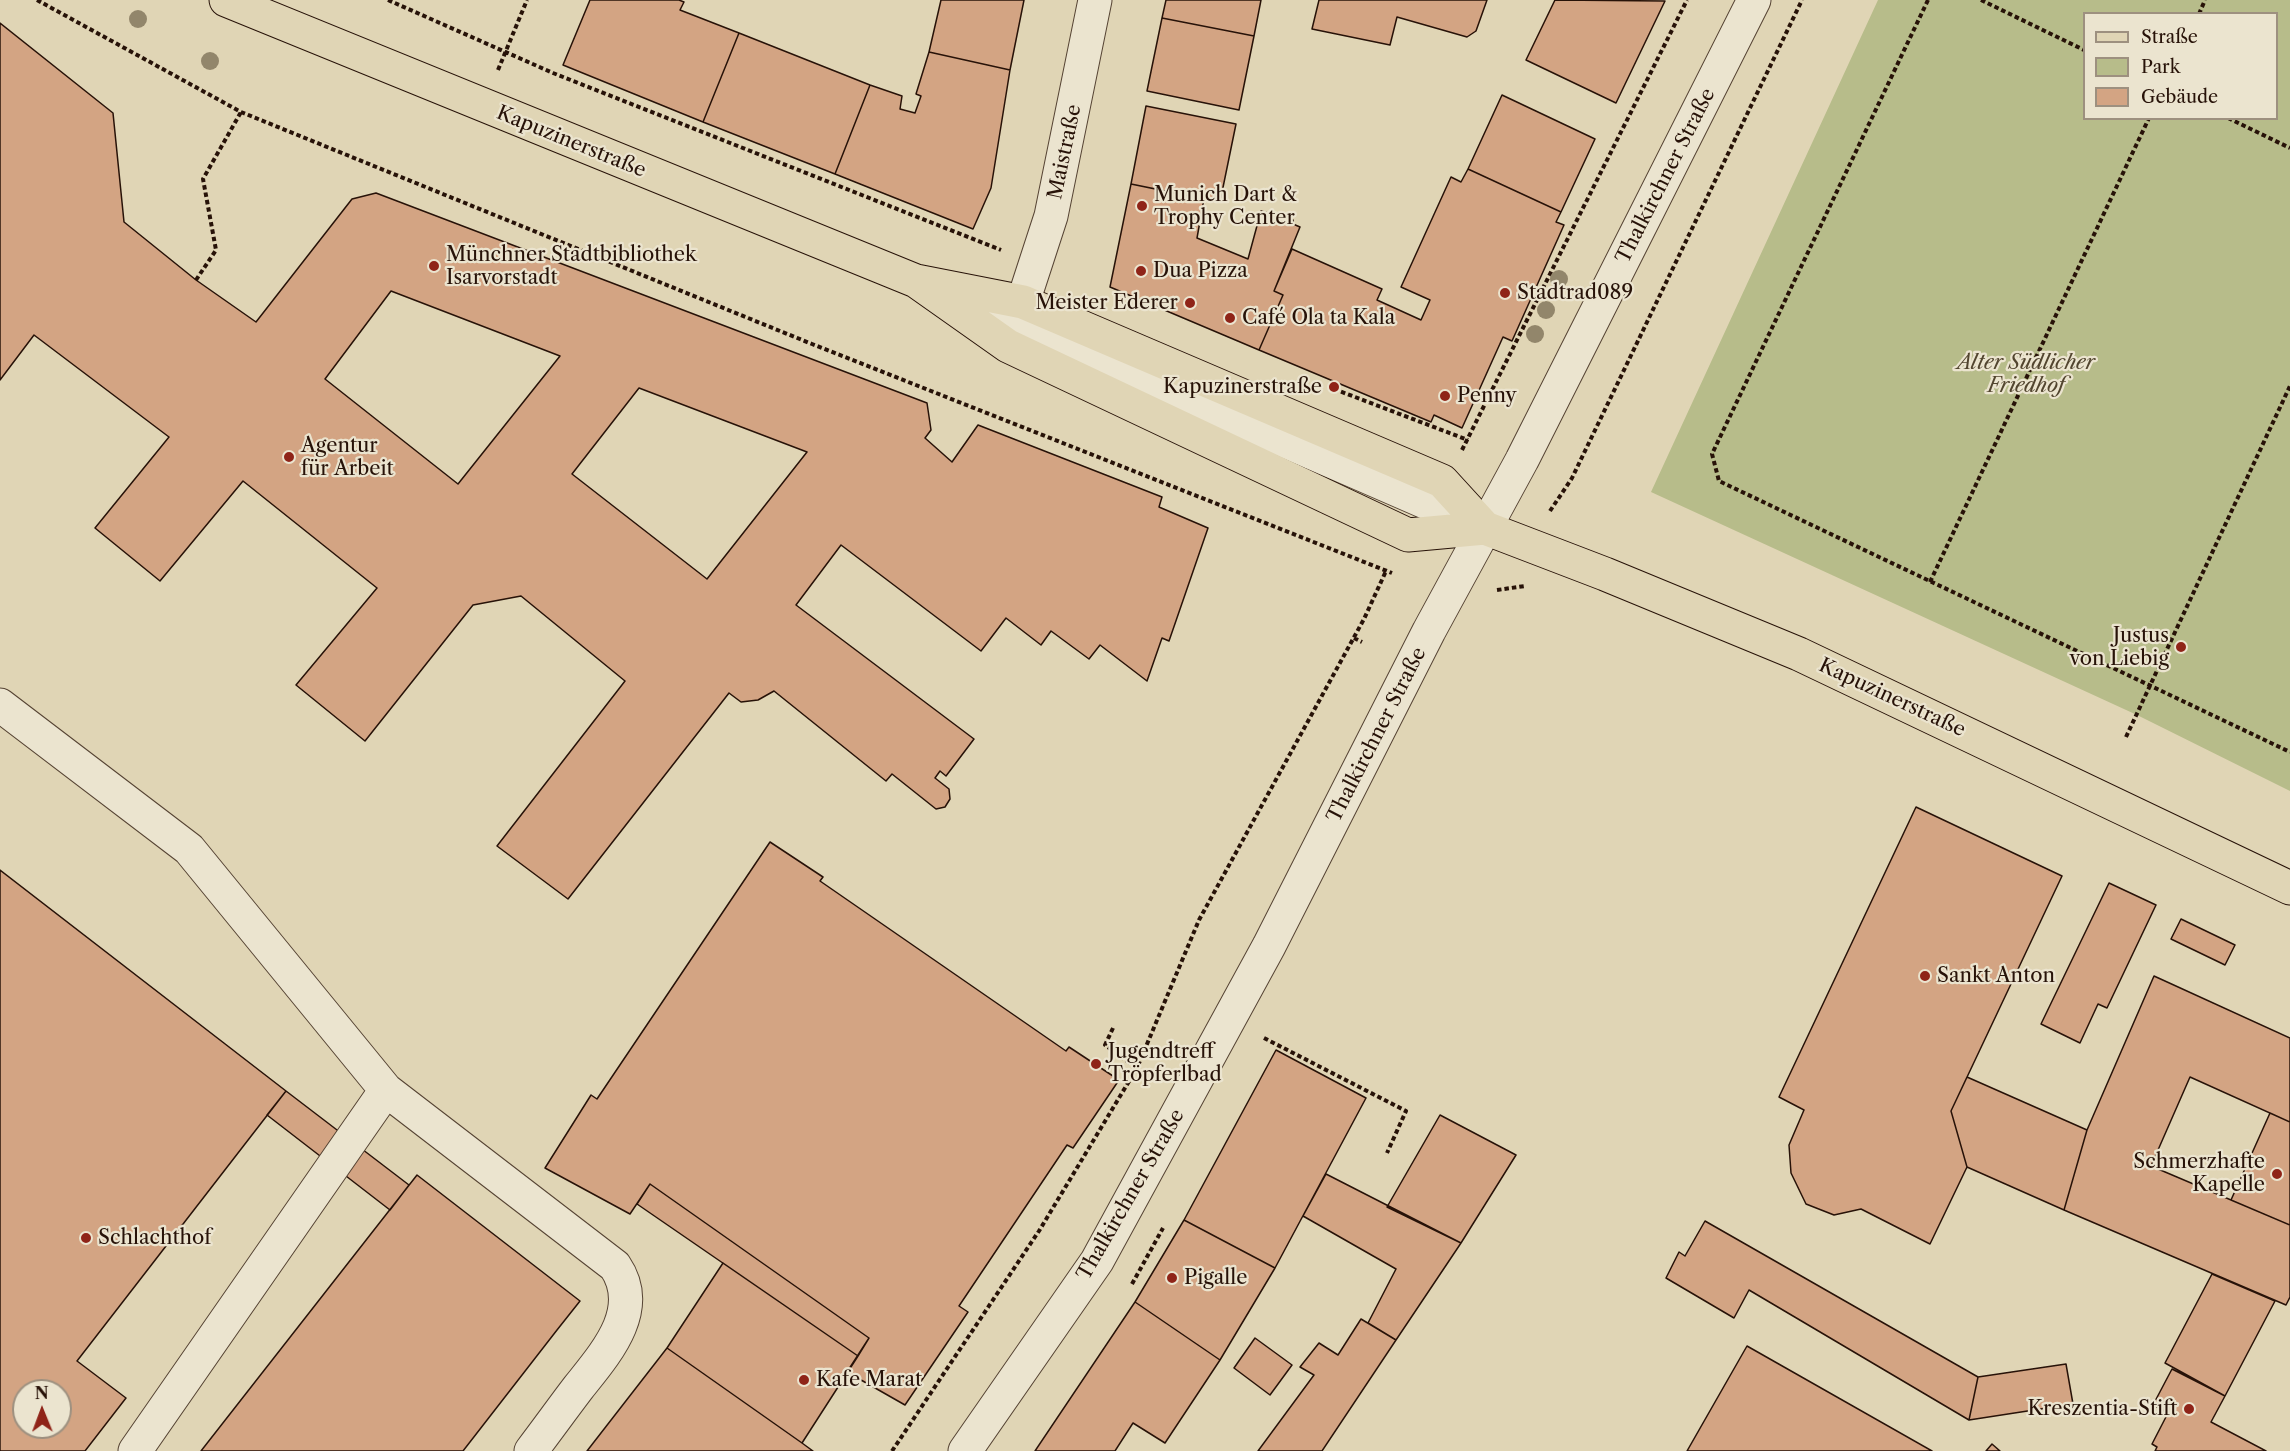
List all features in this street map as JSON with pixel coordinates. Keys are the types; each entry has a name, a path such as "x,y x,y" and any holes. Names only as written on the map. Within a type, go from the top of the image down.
{"main road":[{"name":"Kapuzinerstraße","path":"226,0 483,107 916,281 1023,302 1442,481 1485,528 1799,654 2290,888"},
{"name":"Kapuzinerstraße","path":"916,281 1008,346 1408,535 1485,528"}],"street":[{"name":"Maistraße","path":"1023,302 1037,264 1061,174 1095,0"},
{"name":"Thalkirchner Straße","path":"965,1451 1097,1261 1300,890 1429,631 1485,528 1754,0"},
{"path":"0,705 189,849 386,1090 615,1266 623,1277 626,1306 610,1347 531,1451"},
{"path":"135,1451 386,1090"}],"path":[{"path":"37,0 241,111 801,340 1385,572 1354,638 1199,920 1137,1068 1039,1231 892,1451"},
{"path":"388,0 506,52 1037,264"},
{"path":"483,107 527,0"},
{"path":"1332,388 1468,440 1687,0"},
{"path":"1572,478 1802,0"},
{"path":"1928,0 1712,454 1719,481 2290,752"},
{"path":"1981,0 2083,49"},
{"path":"196,280 216,250 203,178 241,111"},
{"path":"1930,582 2148,120"},
{"path":"2232,120 2290,148"},
{"path":"2126,737 2290,386"},
{"path":"1354,638 1362,642"},
{"path":"1228,1020 1406,1111 1388,1153"},
{"path":"1113,1028 1105,1045 1137,1068"}],"green space":[{"name":"Alter Südlicher Friedhof","path":"1878,0 2290,0 2290,791 2137,715 1651,492"}],"building":[{"path":"590,0 679,0 684,2 680,10 739,33 703,122 563,65"},
{"path":"941,0 1024,0 1010,70 929,52"},
{"path":"1166,0 1261,0 1254,36 1162,18"},
{"path":"1319,0 1487,0 1476,31 1467,37 1397,17 1390,45 1312,29"},
{"path":"1555,0 1665,1 1616,103 1526,60"},
{"path":"1162,18 1254,36 1239,110 1147,91"},
{"name":"Agentur für Arbeit","path":"0,23 113,113 124,222 196,280 256,322 352,199 376,193 927,403 931,430 925,438 952,462 978,425 1162,497 1159,507 1208,528 1169,641 1162,638 1147,681 1100,645 1089,659 1051,631 1041,645 1006,618 981,651 841,545 796,605 974,739 946,776 940,771 935,778 949,789 950,799 945,807 936,809 892,774 886,781 774,691 758,700 741,702 729,693 568,899 497,846 625,681 521,596 473,605 365,741 296,685 377,588 243,481 160,581 95,528 169,437 34,335 0,380","holes":["391,291 560,356 458,484 325,379","639,388 807,452 707,579 572,474"]},
{"path":"739,33 870,85 835,174 703,122"},
{"path":"929,52 1010,70 991,188 973,229 835,174 870,85 902,96 900,109 915,113 921,96 916,94"},
{"path":"1502,95 1595,139 1561,212 1468,169"},
{"path":"1146,106 1236,124 1220,202 1131,184"},
{"path":"1468,169 1561,212 1556,222 1564,225 1512,341 1503,337 1462,428 1434,415 1431,422 1259,350 1283,295 1274,291 1292,249 1382,289 1377,300 1421,320 1430,300 1401,287 1451,177 1461,182"},
{"path":"1131,184 1204,199 1197,238 1248,259 1261,211 1293,220 1293,224 1300,227 1274,291 1283,295 1259,350 1110,287"},
{"name":"Sankt Anton","path":"1916,807 2062,876 1951,1111 1967,1167 1930,1244 1861,1209 1834,1215 1806,1204 1791,1173 1789,1145 1804,1110 1779,1097"},
{"path":"770,842 823,877 820,881 1066,1051 1069,1047 1119,1080 1073,1148 1067,1145 959,1306 968,1312 905,1405 847,1372 869,1338 650,1184 630,1214 545,1168 591,1095 597,1099"},
{"name":"Schlachthof","path":"0,870 286,1091 77,1361 126,1398 85,1451 0,1451"},
{"path":"2109,883 2156,905 2107,1008 2098,1004 2080,1043 2041,1024"},
{"path":"2181,919 2235,945 2225,965 2171,939"},
{"path":"2154,976 2290,1038 2290,1122 2190,1077 2151,1166 2290,1225 2290,1297 2286,1305 2064,1210 2087,1130"},
{"path":"1276,1050 1366,1098 1275,1268 1184,1220"},
{"path":"1967,1077 2087,1130 2064,1210 1967,1167 1951,1111"},
{"path":"286,1091 409,1185 390,1210 267,1115"},
{"name":"Schmerzhafte Kapelle","path":"2270,1113 2290,1122 2290,1225 2231,1200"},
{"path":"1440,1115 1516,1155 1461,1243 1387,1207"},
{"path":"1326,1174 1461,1243 1396,1340 1368,1323 1396,1269 1303,1216"},
{"path":"417,1175 580,1301 463,1451 201,1451"},
{"path":"650,1184 869,1338 858,1356 637,1204"},
{"path":"1184,1220 1275,1268 1220,1360 1135,1302"},
{"path":"1705,1221 1978,1377 1969,1420 1749,1290 1734,1318 1666,1278 1679,1252 1685,1256"},
{"path":"723,1263 858,1356 802,1443 667,1348"},
{"path":"2212,1274 2275,1301 2225,1396 2165,1363"},
{"path":"1135,1302 1220,1360 1165,1443 1133,1423 1115,1451 1035,1451"},
{"path":"1361,1319 1396,1340 1322,1451 1258,1451 1314,1375 1300,1367 1319,1343 1338,1355"},
{"path":"1255,1338 1292,1365 1270,1395 1234,1368"},
{"path":"1747,1346 1932,1451 1687,1451"},
{"path":"667,1348 802,1443 813,1451 587,1451"},
{"path":"2066,1364 2073,1404 1969,1420 1978,1377"},
{"name":"Kreszentia-Stift","path":"2172,1369 2225,1396 2211,1422 2266,1451 2155,1451 2157,1447 2152,1444 2168,1413 2153,1405"},
{"path":"1992,1444 2000,1451 1986,1451"}],"place":[{"name":"Munich Dart & Trophy Center","path":"1142,206"},
{"name":"Münchner Stadtbibliothek Isarvorstadt","path":"434,266"},
{"name":"Dua Pizza","path":"1141,271"},
{"name":"Stadtrad089","path":"1505,293"},
{"name":"Meister Ederer","path":"1190,303"},
{"name":"Café Ola ta Kala","path":"1230,318"},
{"name":"Kapuzinerstraße","path":"1334,387"},
{"name":"Penny","path":"1445,396"},
{"name":"Agentur für Arbeit","path":"289,457"},
{"name":"Justus von Liebig","path":"2181,647"},
{"name":"Sankt Anton","path":"1925,976"},
{"name":"Jugendtreff Tröpferlbad","path":"1096,1064"},
{"name":"Schmerzhafte Kapelle","path":"2277,1174"},
{"name":"Schlachthof","path":"86,1238"},
{"name":"Pigalle","path":"1172,1278"},
{"name":"Kafe Marat","path":"804,1380"},
{"name":"Kreszentia-Stift","path":"2189,1409"}]}
